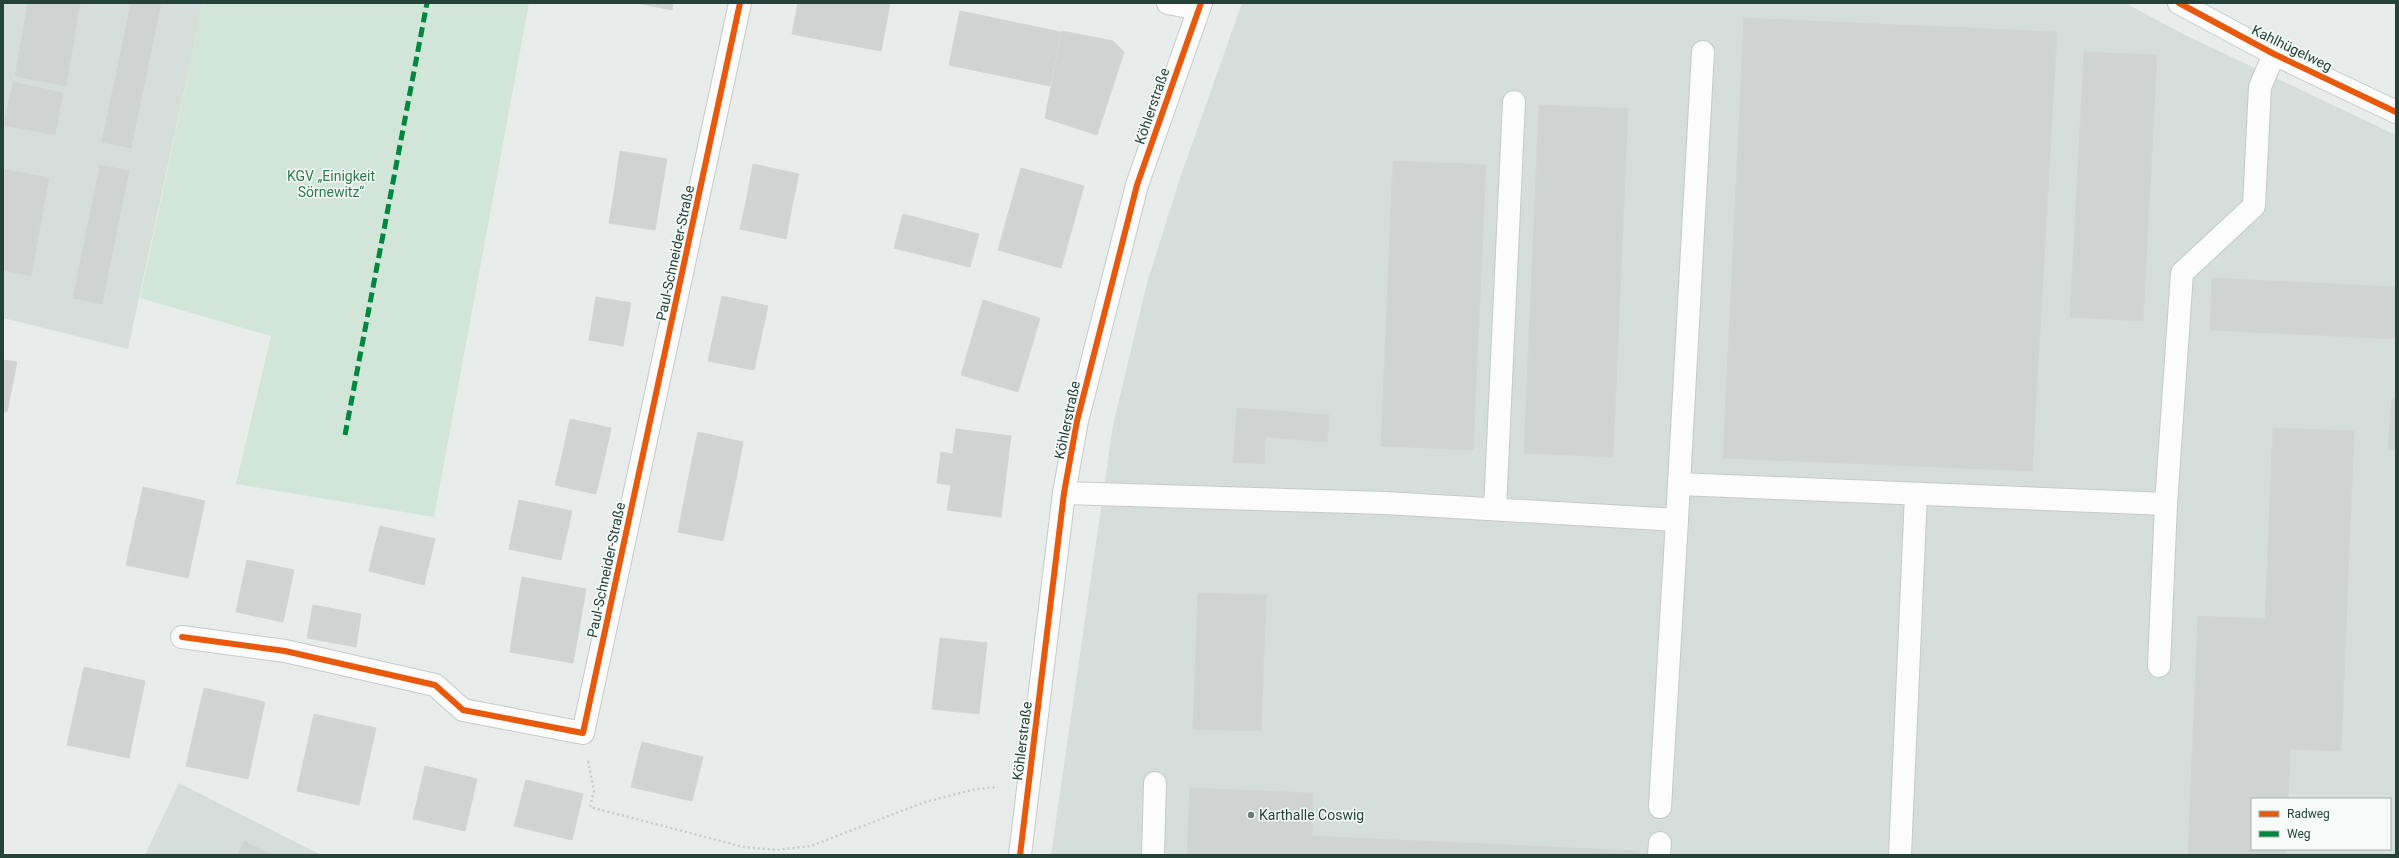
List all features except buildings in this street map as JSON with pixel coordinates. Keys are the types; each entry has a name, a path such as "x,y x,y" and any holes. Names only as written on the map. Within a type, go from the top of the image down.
{"street":[{"name":"Paul-Schneider-Straße","path":"583,733 740,3"},
{"path":"1168,3 1200,6"},
{"name":"Kahlhügelweg","path":"2179,3 2274,54 2396,112"},
{"name":"Köhlerstraße","path":"1020,855 1064,493 1077,422 1138,184 1200,6"},
{"path":"1660,807 1703,52"},
{"path":"2159,666 2166,504 2182,273 2254,206 2260,88 2274,54"},
{"path":"1495,509 1514,102"},
{"path":"1679,484 2166,504"},
{"path":"1064,493 1385,503 1677,520"},
{"path":"1900,855 1916,494"},
{"path":"182,636 285,651 435,685 463,710 583,733"},
{"path":"1153,855 1155,783"}],"path":[{"path":"583,733 594,791 590,807 744,847 777,850 811,846 926,802 976,789 1029,786"}],"shaded area":[{"path":"3,3 203,3 128,349 3,318"},
{"path":"1242,3 2125,3 2185,35 2396,135 2396,855 1051,855 1113,425 1147,283 1181,175"},
{"path":"179,783 321,855 145,855"}],"green space":[{"name":"KGV „Einigkeit Sörnewitz“","path":"203,3 529,3 434,517 236,484 271,336 140,298"}],"marked path":[{"path":"345,435 427,3"}],"cycle path":[{"path":"182,637 285,651 435,685 463,710 583,733 740,3"},
{"path":"1020,855 1064,493 1077,421 1137,185 1201,3"},
{"path":"2179,3 2274,54 2396,112"}],"place":[{"name":"Karthalle Coswig","path":"1251,815"}]}
